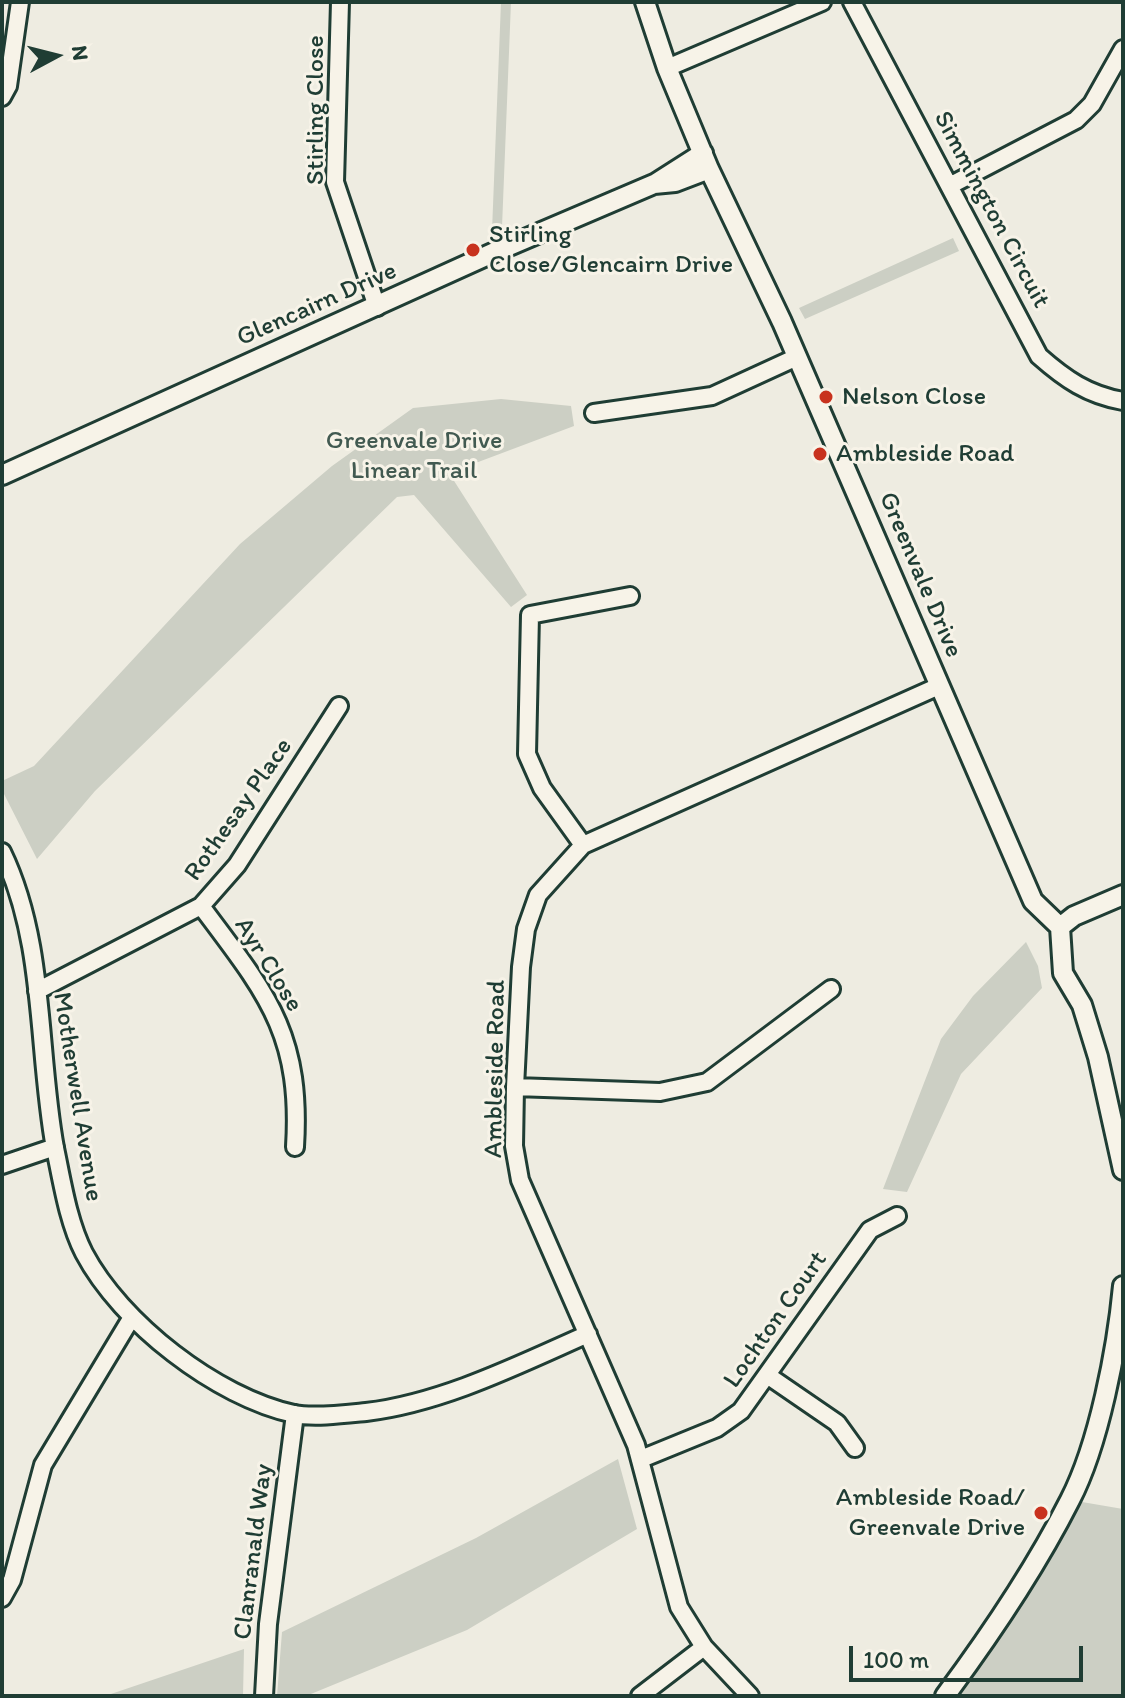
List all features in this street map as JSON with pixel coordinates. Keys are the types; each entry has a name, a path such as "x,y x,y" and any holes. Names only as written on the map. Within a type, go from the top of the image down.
{"street":[{"path":"2,97 8,86 20,2"},
{"name":"Stirling Close","path":"340,2 335,182 377,307"},
{"name":"Greenvale Drive","path":"645,2 667,68 706,161 797,357 1033,901 1060,927"},
{"path":"667,68 822,2"},
{"name":"Simmington Circuit","path":"852,2 1039,356 1068,381 1100,397 1123,401"},
{"path":"951,185 1059,132 1076,120 1092,104 1123,49"},
{"name":"Glencairn Drive","path":"2,475 706,161"},
{"path":"594,413 712,396 797,357"},
{"path":"583,845 542,788 527,754 530,615 630,596"},
{"name":"Ambleside Road","path":"750,1696 704,1647 679,1607 641,1459 520,1180 514,1146 515,1087 526,929 538,895 583,845 939,686"},
{"name":"Rothesay Place","path":"37,991 201,906 237,865 339,706"},
{"name":"Motherwell Avenue","path":"2,852 21,896 37,991 55,1147 74,1228 84,1253 114,1298 161,1344 221,1385 295,1414 364,1412 412,1404 588,1334"},
{"path":"1123,895 1074,916 1060,927 1063,973 1086,1018 1123,1170"},
{"name":"Ayr Close","path":"201,906 274,1008 291,1055 297,1106 295,1147"},
{"path":"515,1087 660,1092 707,1082 831,989"},
{"path":"2,1165 55,1147"},
{"name":"Lochton Court","path":"641,1459 717,1428 741,1411 870,1230 897,1216"},
{"path":"945,1696 1011,1603 1072,1497 1111,1365 1123,1286"},
{"path":"2,1598 12,1580 43,1465 132,1317"},
{"path":"767,1375 837,1423 855,1448"},
{"name":"Clanranald Way","path":"264,1696 268,1624 295,1414"},
{"path":"640,1696 704,1647"}],"green space":[{"path":"501,2 511,2 502,227 492,231"},
{"path":"953,238 959,251 805,319 799,308"},
{"name":"Greenvale Drive Linear Trail","path":"501,399 571,406 574,426 449,473 527,595 511,607 414,495 397,497 95,791 37,859 4,794 2,781 34,766 240,544 332,466 413,408"},
{"path":"1026,942 1038,966 1042,988 961,1074 907,1192 883,1189 941,1039 973,996"},
{"path":"618,1459 637,1529 467,1630 306,1696 277,1696 282,1632 476,1538"},
{"path":"1082,1502 1123,1509 1123,1696 958,1696"},
{"path":"244,1649 243,1696 105,1696"}],"place":[{"name":"Stirling Close/Glencairn Drive","path":"473,250"},
{"name":"Nelson Close","path":"826,397"},
{"name":"Ambleside Road","path":"820,454"},
{"name":"Ambleside Road/ Greenvale Drive","path":"1041,1513"}]}
